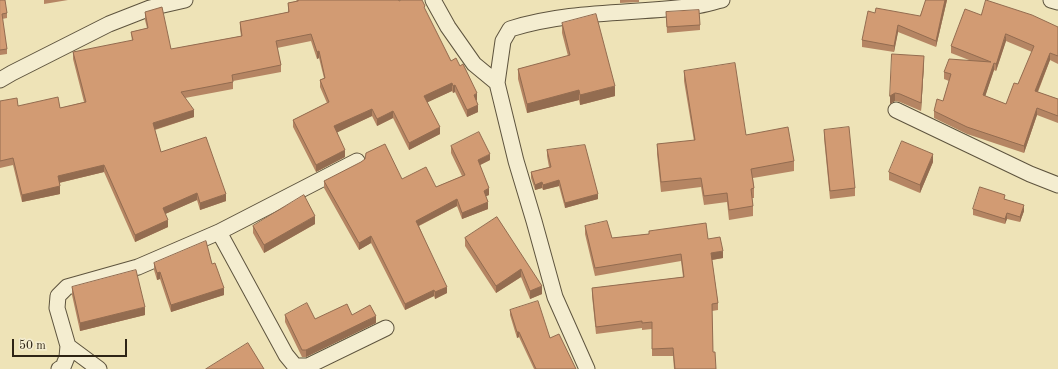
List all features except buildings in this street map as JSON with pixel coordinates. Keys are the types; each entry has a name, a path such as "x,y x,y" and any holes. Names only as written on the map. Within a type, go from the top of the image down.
{"street":[{"path":"0,80 109,24 150,8 185,0"},
{"path":"433,0 448,27 474,64 497,83"},
{"path":"587,369 555,297 516,161 497,83 503,41 510,29 524,25 570,17 696,6 722,0"},
{"path":"1051,0 1058,2"},
{"path":"896,110 1030,174 1058,185"},
{"path":"59,369 62,367 67,357 68,346 57,308 58,296 67,287 138,267 219,232 357,161"},
{"path":"219,232 286,355 295,366 308,366 386,328"},
{"path":"68,346 99,369"}]}
